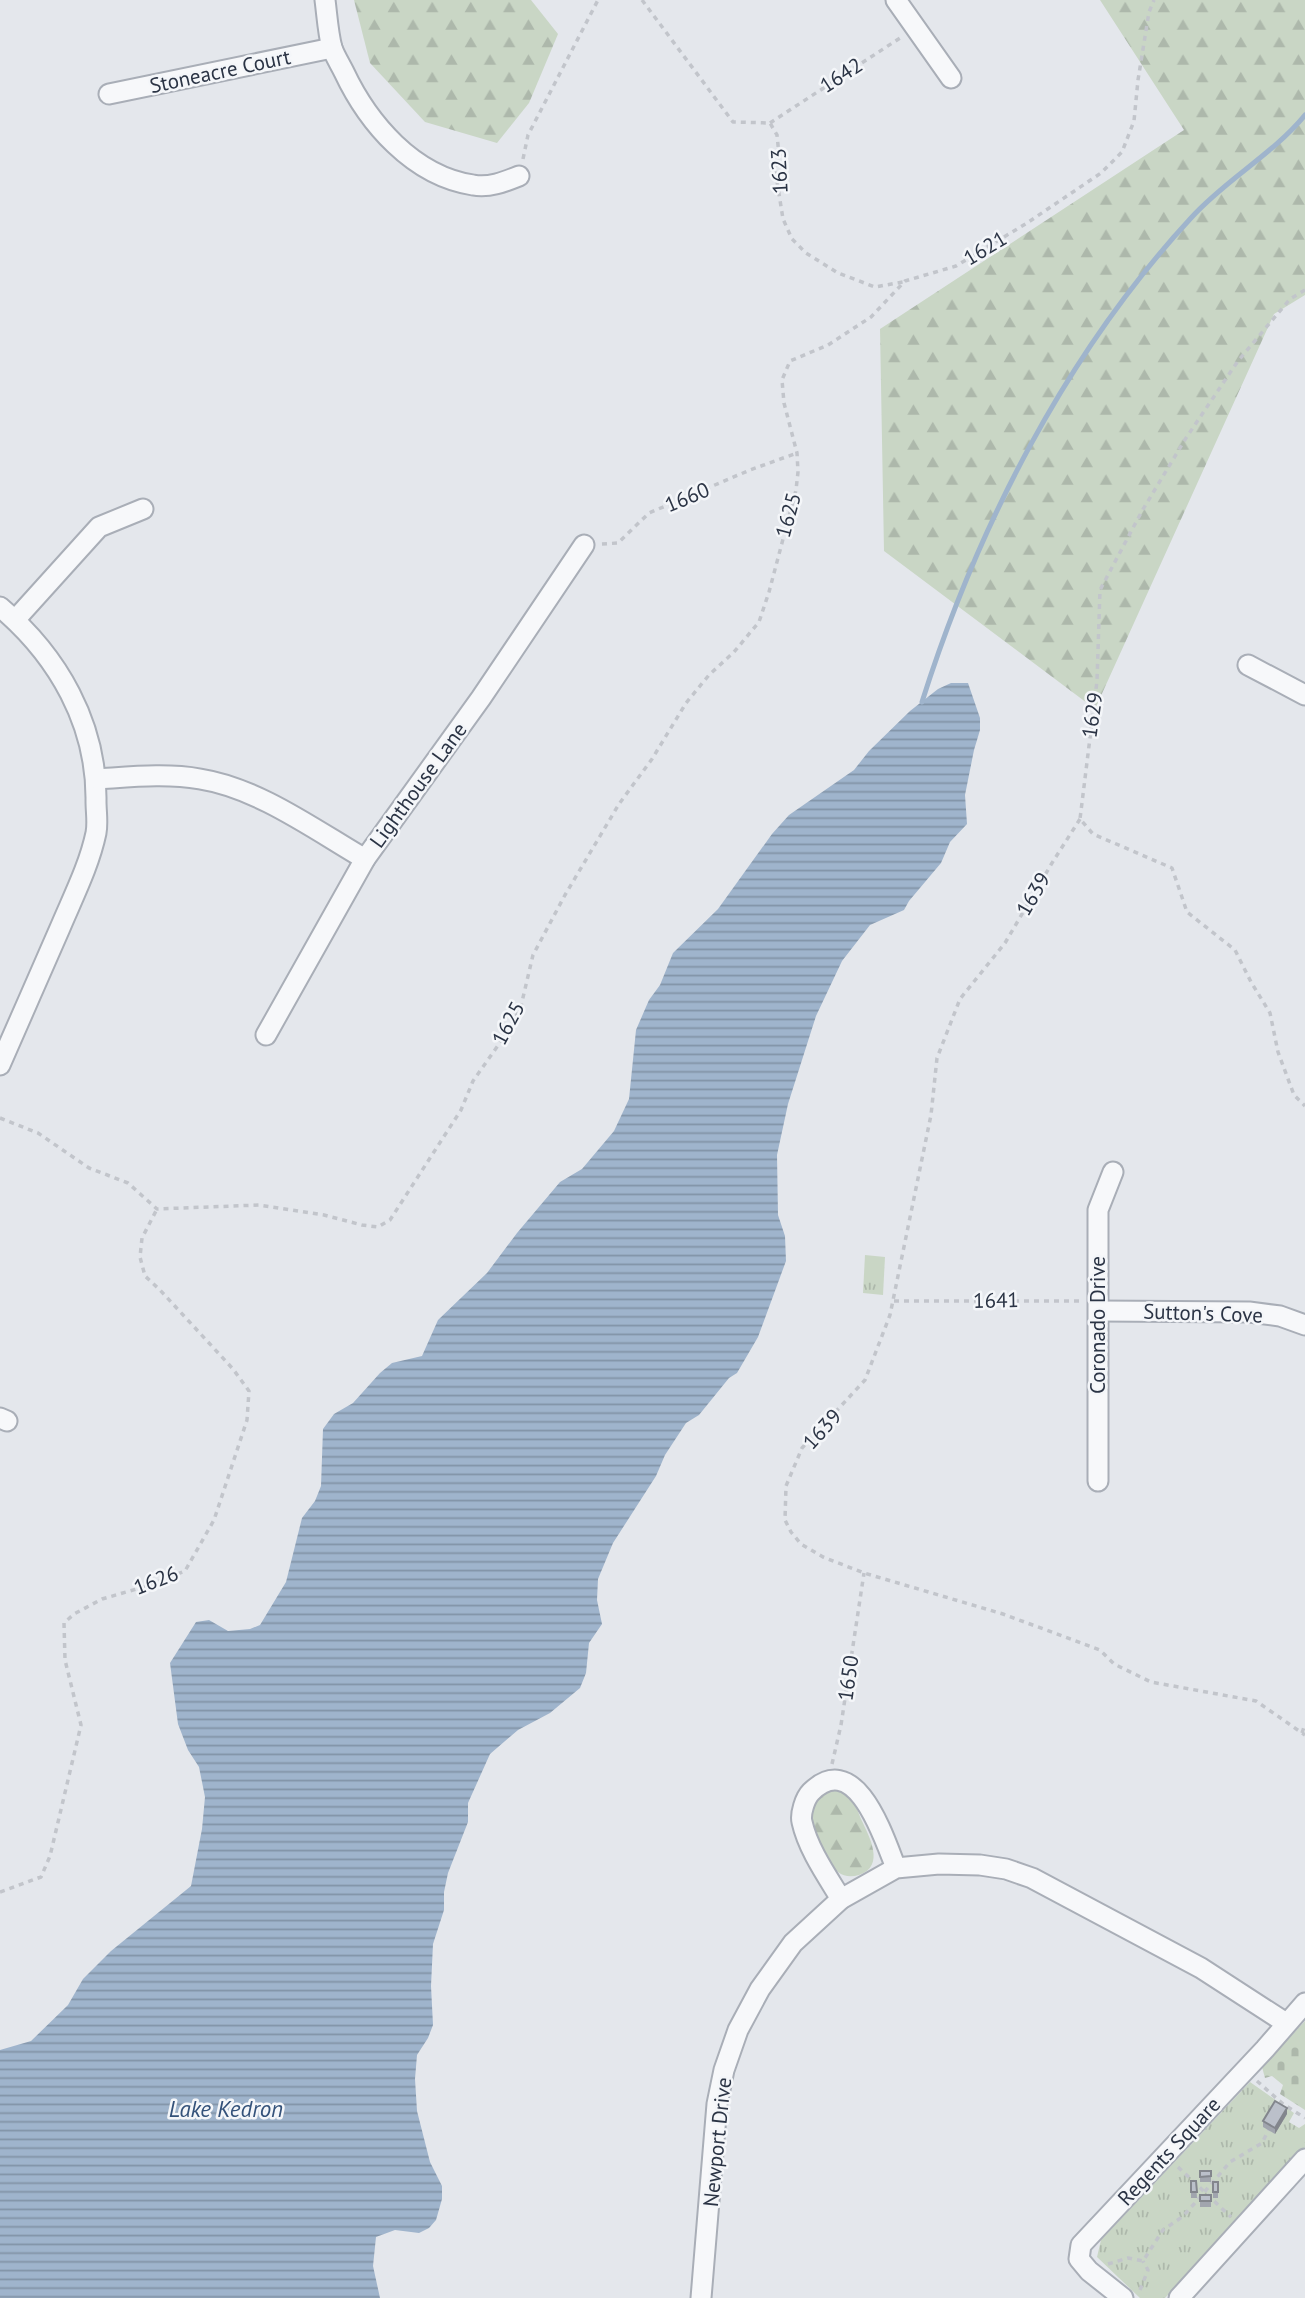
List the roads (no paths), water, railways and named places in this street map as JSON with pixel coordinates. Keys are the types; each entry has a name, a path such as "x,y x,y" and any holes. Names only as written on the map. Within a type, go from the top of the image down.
{"street":[{"path":"325,0 332,48 352,89 372,121 399,149 426,168 473,186 495,185 519,176"},
{"path":"896,0 951,78"},
{"name":"Stoneacre Court","path":"109,94 332,48"},
{"path":"15,620 99,527 143,509"},
{"name":"Lighthouse Lane","path":"266,1035 365,859 481,698 584,545"},
{"path":"0,607 50,659 67,686 82,717 97,779 96,831 87,866 0,1065"},
{"path":"1248,664 1305,695"},
{"path":"97,779 183,777 231,786 279,809 365,859"},
{"name":"Coronado Drive","path":"1098,1480 1098,1210 1114,1172"},
{"name":"Sutton's Cove","path":"1098,1306 1249,1312 1280,1316 1305,1325"},
{"path":"841,1899 800,1820 807,1797 820,1783 841,1781 857,1790 877,1821 897,1868"},
{"name":"Newport Drive","path":"701,2298 717,2104 724,2070 738,2030 760,1989 793,1943 841,1899 897,1868 939,1864 980,1865 1006,1869 1032,1878 1201,1968 1286,2023"},
{"name":"Regents Square","path":"1131,2295 1095,2276 1079,2259 1081,2245 1305,2003"},
{"path":"1179,2298 1305,2160"}],"water":[{"name":"Lake Kedron","path":"951,683 968,683 980,718 980,730 965,795 967,824 950,842 941,863 904,910 870,925 842,961 816,1016 788,1104 777,1155 778,1215 785,1236 786,1261 758,1337 737,1373 729,1378 699,1415 686,1423 613,1543 598,1579 597,1600 602,1624 589,1643 586,1673 580,1688 550,1713 518,1730 490,1754 468,1803 468,1822 448,1873 444,1910 433,1944 433,2025 417,2055 415,2079 417,2111 430,2162 442,2186 442,2199 436,2220 429,2228 419,2233 395,2230 376,2237 373,2266 380,2298 0,2298 0,2050 31,2041 68,2005 83,1979 111,1951 191,1886 205,1797 199,1767 188,1750 178,1724 170,1663 196,1622 209,1620 228,1631 260,1625 286,1582 302,1518 315,1501 321,1486 323,1429 334,1414 353,1403 392,1363 422,1356 438,1320 487,1273 560,1182 582,1169 614,1131 629,1099 636,1030 649,1000 660,985 673,953 718,909 772,834 789,815 854,770 869,751 910,711 938,689"}],"waterway":[{"path":"922,702 944,637 998,508 1065,385 1146,270 1191,218 1204,204 1278,143 1305,115"}]}
